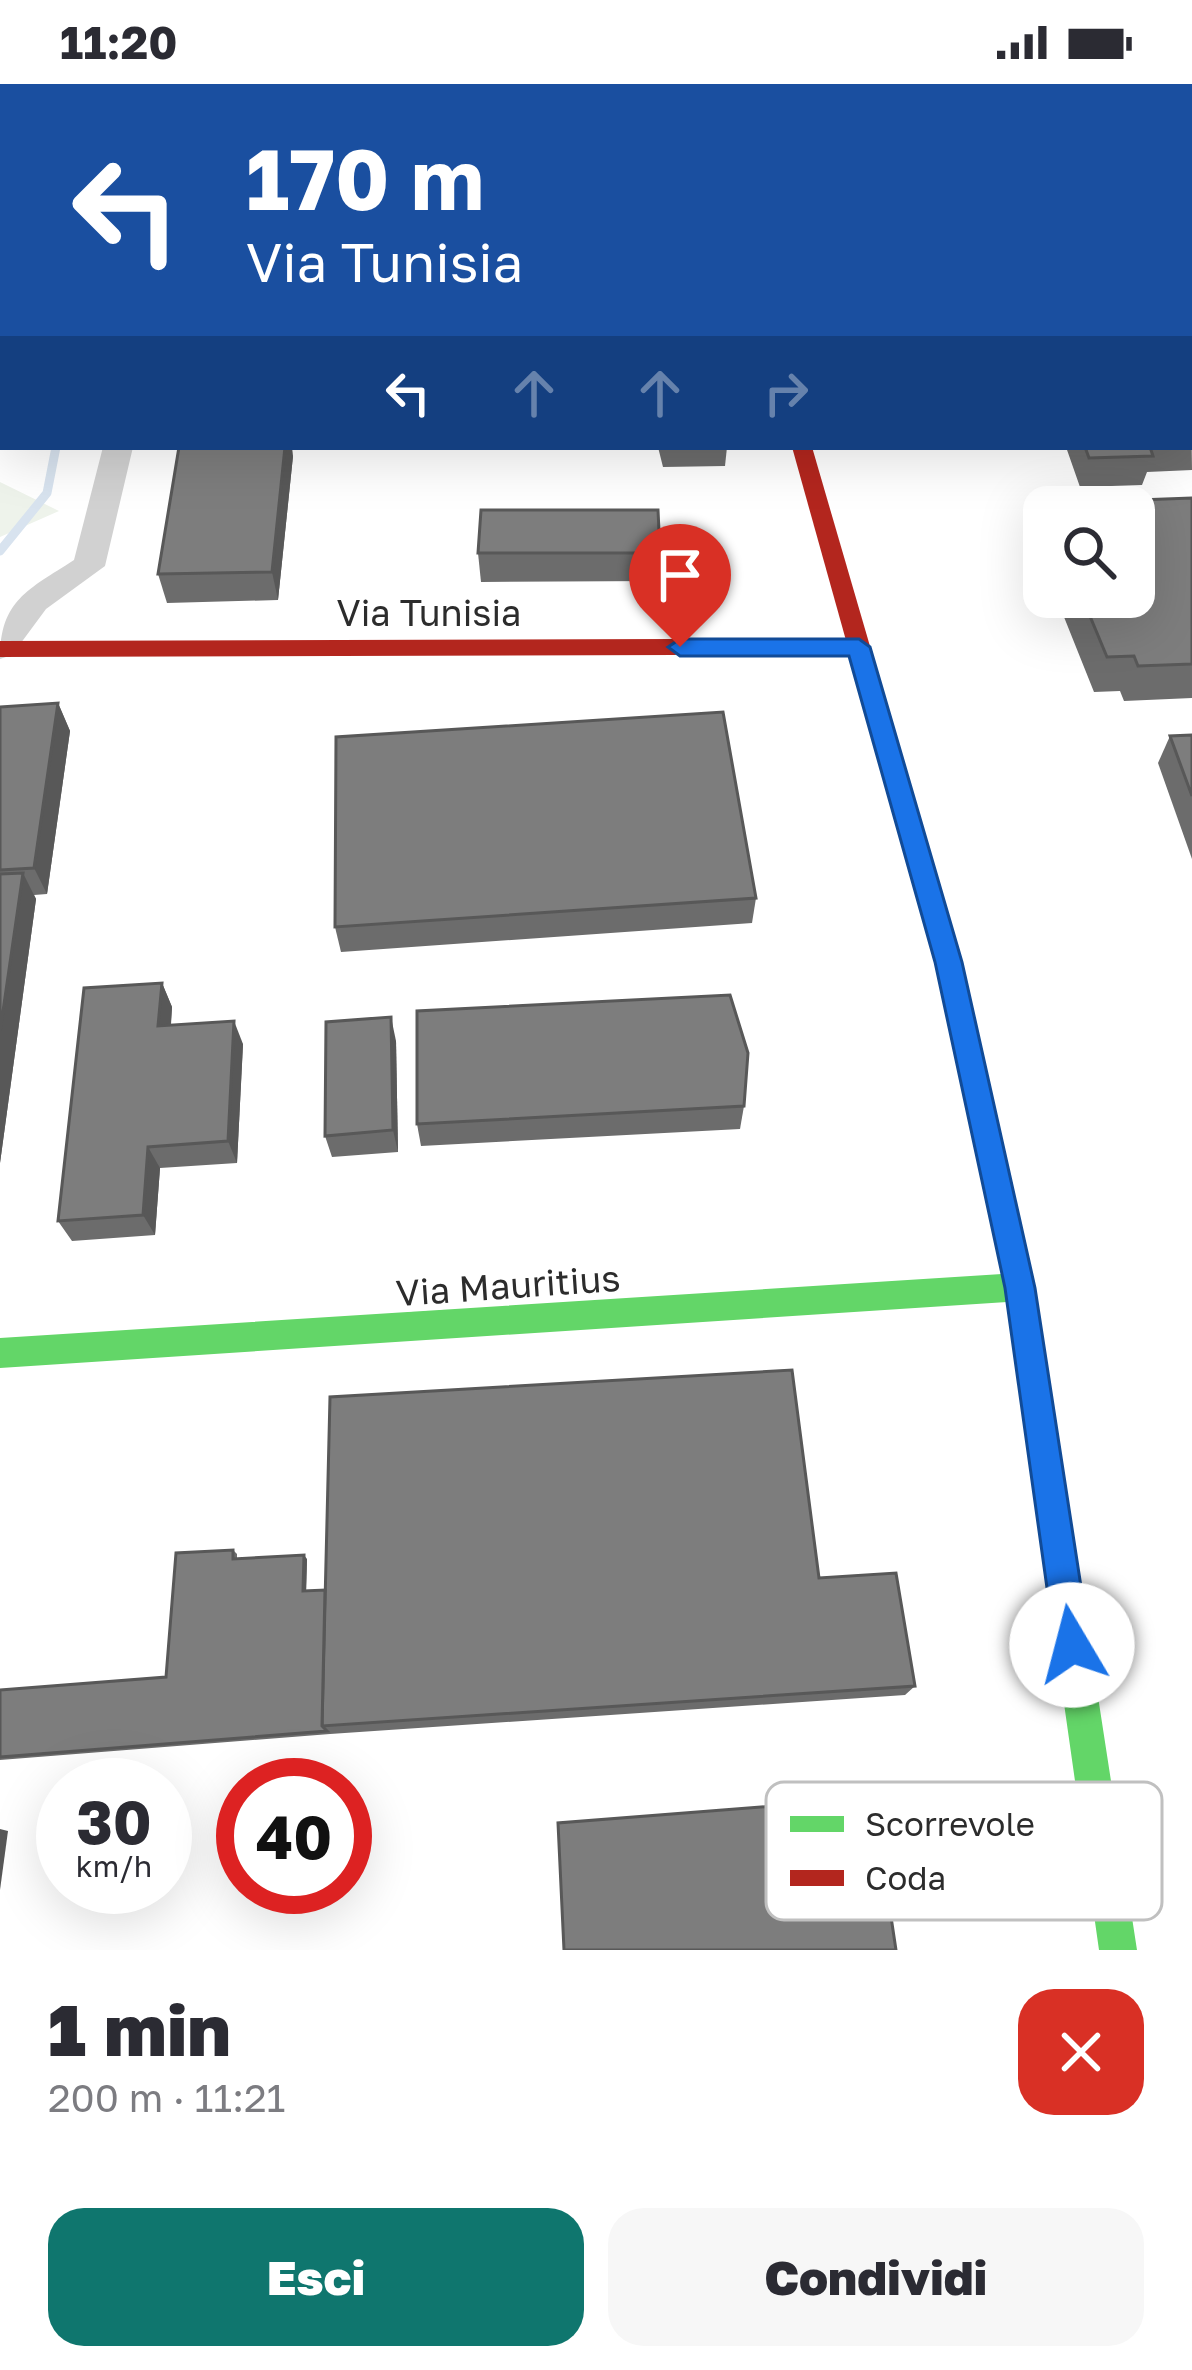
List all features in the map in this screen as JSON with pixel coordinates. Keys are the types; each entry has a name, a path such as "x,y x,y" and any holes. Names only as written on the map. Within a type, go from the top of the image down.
{"street":[{"path":"0,648 35,601 89,566 117,450"},
{"path":"803,450 949,962 1020,1288 1093,1782"},
{"name":"Via Tunisia","path":"0,648 859,647"},
{"name":"Via Mauritius","path":"0,1354 1020,1288"},
{"path":"1114,1920 1118,1950"}],"shaded area":[{"path":"0,482 59,511 0,537"}],"building":[{"path":"179,450 285,450 272,572 158,574"},
{"path":"1086,450 1151,450 1153,456 1089,458"},
{"path":"1192,498 1192,664 1138,666 1134,656 1107,657 1091,618 1155,618 1155,499"},
{"path":"481,510 658,510 660,553 478,553"},
{"path":"58,703 34,868 0,870 0,707"},
{"path":"723,712 756,898 335,927 336,737"},
{"path":"1192,735 1192,796 1170,736"},
{"path":"23,873 0,1032 0,874"},
{"path":"162,983 158,1026 234,1021 228,1141 148,1147 143,1215 58,1221 84,988"},
{"path":"730,995 748,1053 744,1106 417,1124 417,1011"},
{"path":"391,1017 393,1130 325,1136 326,1022"},
{"path":"792,1370 819,1578 896,1573 915,1686 322,1726 330,1397"},
{"path":"233,1550 233,1559 304,1555 303,1591 325,1590 322,1726 327,1731 0,1757 0,1690 166,1677 176,1553"},
{"path":"766,1807 766,1920 892,1920 896,1950 564,1950 558,1823"}],"waterway":[{"path":"0,551 47,493 55,450"}],"traffic: fast":[{"path":"675,647 859,647"},
{"path":"946,952 1020,1287 1093,1782"},
{"path":"0,1353 1020,1287"},
{"path":"1114,1920 1118,1950"}],"traffic: jam":[{"path":"803,450 946,952"},
{"path":"0,649 675,647"}],"route":[{"path":"680,647 859,647 949,962 1020,1288 1072,1645"}]}
